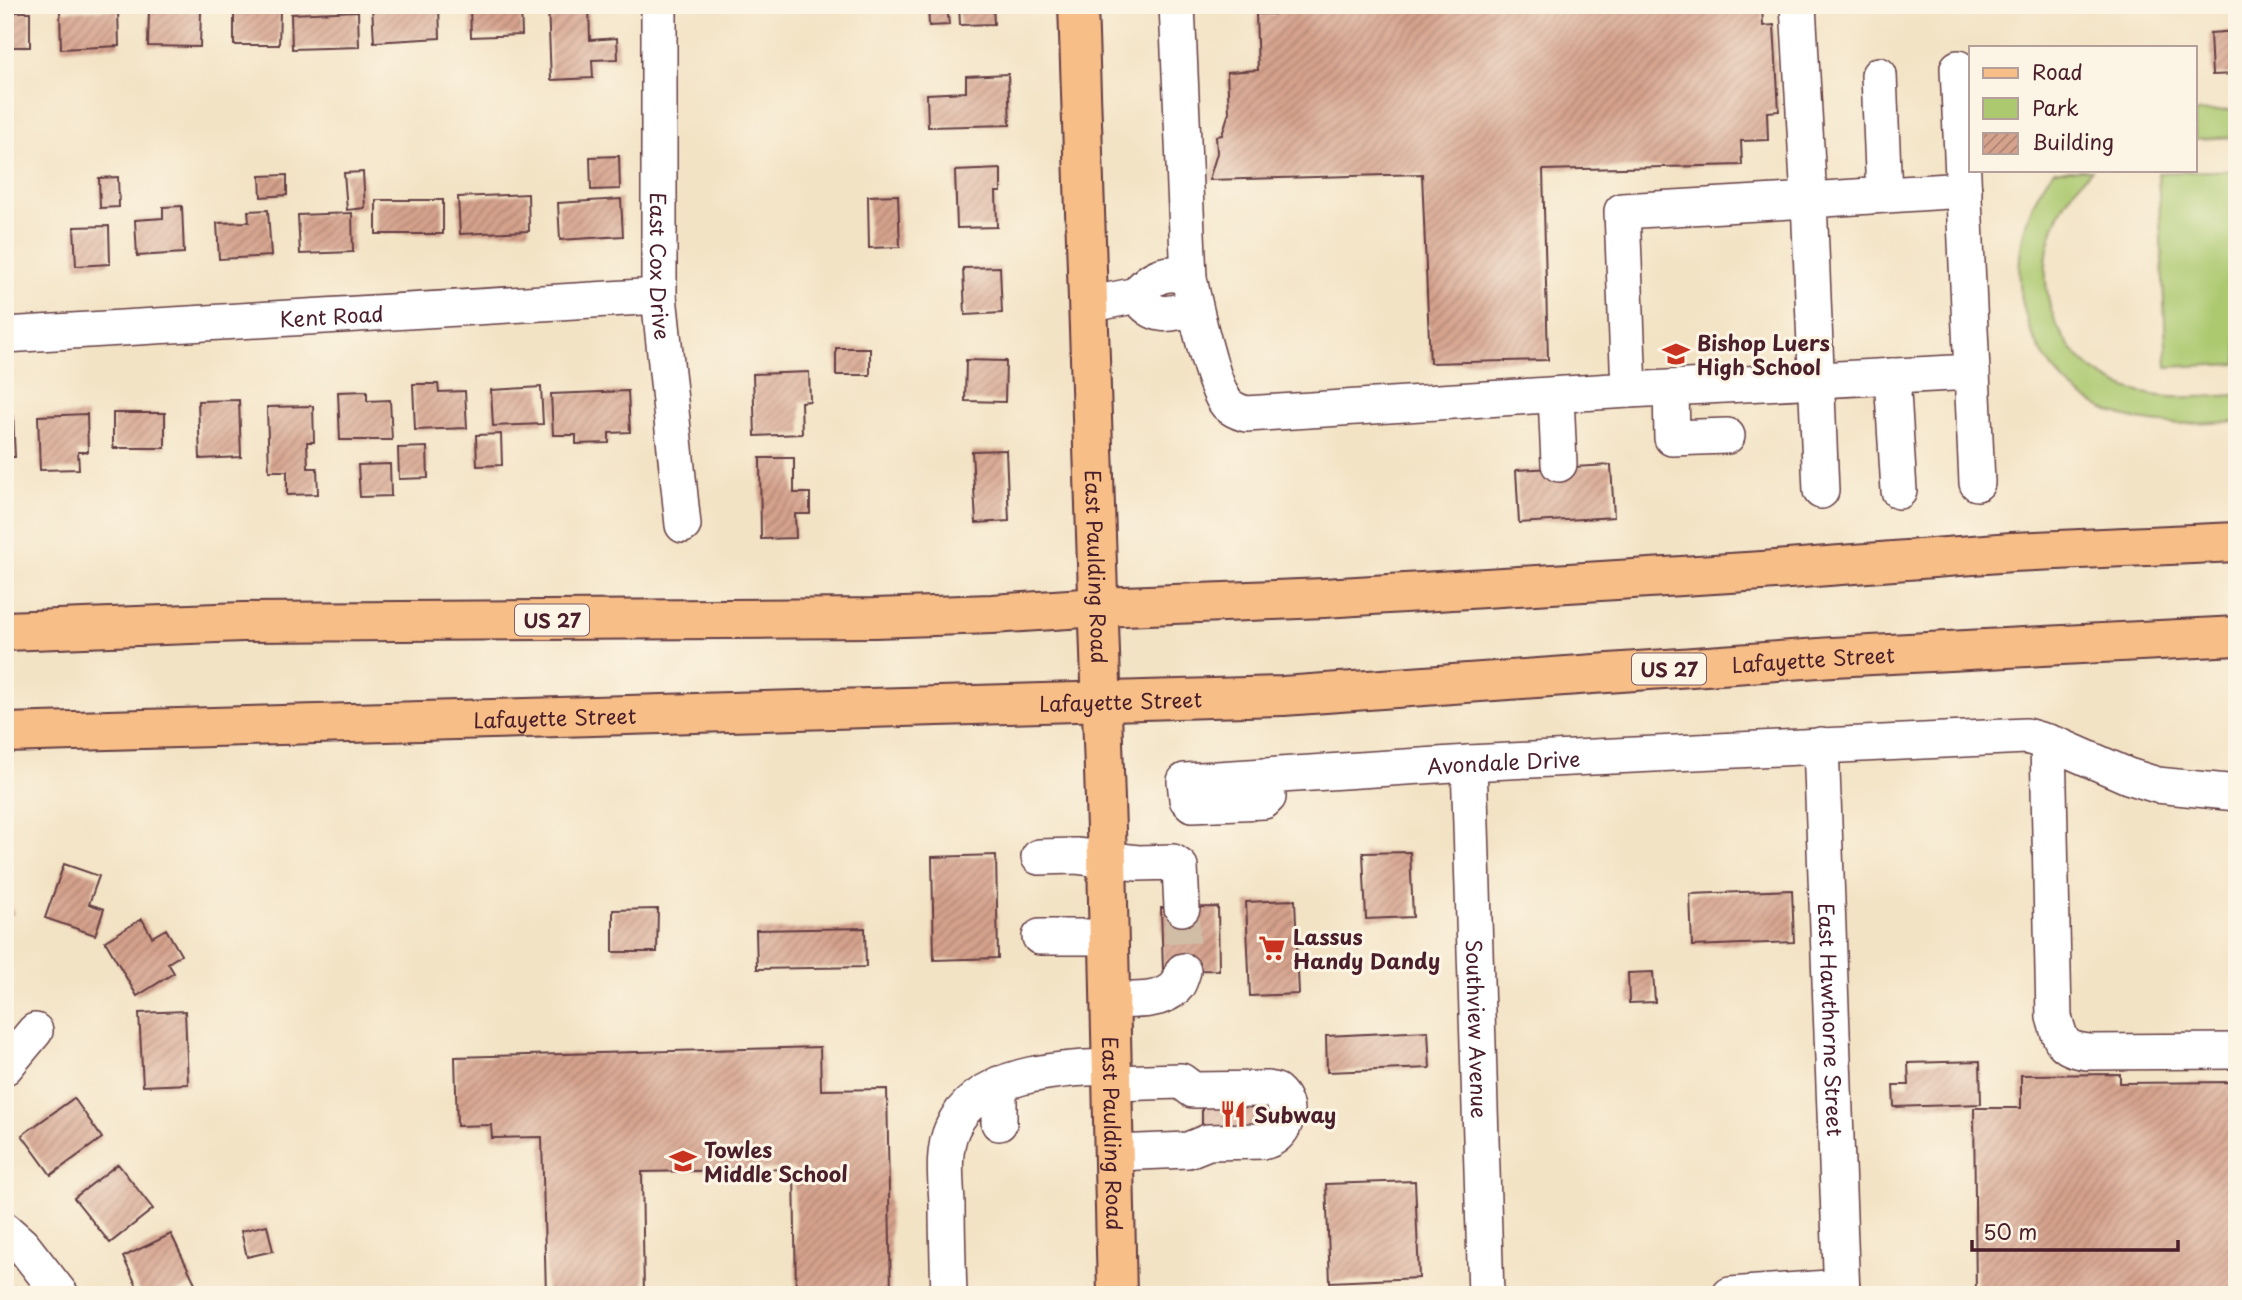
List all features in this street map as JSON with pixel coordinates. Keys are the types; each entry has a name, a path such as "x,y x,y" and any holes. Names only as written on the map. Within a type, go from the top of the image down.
{"main road":[{"name":"East Paulding Road","path":"1078,5 1107,859 1117,1295"},
{"name":"US 27","path":"5,631 243,622 874,618 992,614 1324,598 1762,571 2012,552 2237,542"},
{"name":"Lafayette Street","path":"5,733 656,712 1101,703 1283,696 1833,657 2237,636"}],"street":[{"name":"East Cox Drive","path":"659,5 659,296 682,525"},
{"path":"1177,5 1192,293 1218,388 1234,410 1246,414 1972,372"},
{"path":"1798,5 1821,491"},
{"path":"1958,68 1977,483"},
{"path":"1879,75 1884,195"},
{"path":"1629,390 1622,211 1964,190"},
{"path":"1088,305 1137,295 1146,308 1160,314 1175,313 1192,293"},
{"name":"Kent Road","path":"5,335 659,296"},
{"path":"1892,376 1899,491"},
{"path":"1671,388 1672,438 1727,436"},
{"path":"1556,395 1559,464"},
{"name":"Avondale Drive","path":"1185,781 2026,736 2157,785 2237,793"},
{"path":"2048,742 2054,1017 2061,1042 2072,1050 2088,1052 2237,1051"},
{"name":"East Hawthorne Street","path":"1821,745 1842,1291"},
{"name":"Southview Avenue","path":"1469,764 1486,1295"},
{"path":"1039,857 1107,859 1138,863 1173,862 1181,867 1182,908"},
{"path":"1040,937 1109,937"},
{"path":"1110,1000 1141,1000 1160,996 1178,986 1183,971"},
{"path":"5,1067 35,1031"},
{"path":"949,1295 946,1154 951,1129 964,1110 999,1084 1024,1076 1070,1068 1181,1081 1193,1090 1276,1090 1286,1104 1283,1131 1266,1141 1208,1142 1188,1150 1115,1153"},
{"path":"999,1084 999,1123"},
{"path":"5,1230 22,1245 61,1295"},
{"path":"1730,1295 1842,1291"}],"green space":[{"path":"2237,110 2237,137 2196,139 2196,112"},
{"path":"2237,170 2237,364 2167,367 2158,173"},
{"path":"2053,172 2090,172 2070,196 2055,225 2047,256 2047,287 2054,317 2068,345 2091,368 2135,391 2178,397 2237,395 2237,422 2173,424 2126,417 2078,394 2053,369 2034,339 2023,305 2019,270 2023,235 2035,201"}],"building":[{"path":"372,5 439,5 440,38 374,42"},
{"path":"470,5 521,5 522,35 471,37"},
{"path":"548,5 589,5 590,40 617,38 618,59 592,60 593,78 551,80"},
{"path":"928,5 947,5 949,25 929,26"},
{"path":"959,5 993,5 994,24 960,25"},
{"path":"1273,5 1762,5 1763,26 1774,25 1779,111 1767,112 1768,140 1741,141 1742,165 1543,170 1548,360 1430,363 1422,174 1209,180 1217,153 1216,136 1222,135 1229,112 1227,72 1258,70 1256,14 1274,14"},
{"path":"118,9 119,46 61,49 60,11"},
{"path":"149,10 201,11 200,47 148,46"},
{"path":"234,11 280,11 279,45 234,45"},
{"path":"358,11 359,47 292,49 291,14"},
{"path":"5,12 30,12 30,47 5,47"},
{"path":"2237,31 2237,74 2212,75 2210,33"},
{"path":"1008,74 1010,125 928,127 927,94 966,92 966,76"},
{"path":"619,156 620,189 591,190 590,157"},
{"path":"1001,169 1001,192 996,192 997,227 957,228 955,171"},
{"path":"363,172 365,208 347,210 344,173"},
{"path":"287,175 287,195 261,197 260,176"},
{"path":"118,177 119,207 100,208 99,178"},
{"path":"528,194 529,231 460,234 458,197"},
{"path":"898,195 900,247 869,248 868,196"},
{"path":"621,199 623,236 560,240 558,203"},
{"path":"376,200 443,200 443,234 376,234"},
{"path":"182,206 184,253 137,256 135,220 163,218 163,207"},
{"path":"268,210 271,256 219,259 217,223 249,222 248,211"},
{"path":"352,213 353,252 300,254 298,215"},
{"path":"109,226 110,264 76,266 74,227"},
{"path":"1000,267 1002,313 965,315 963,268"},
{"path":"836,348 870,348 870,375 836,375"},
{"path":"966,360 1006,361 1005,402 965,401"},
{"path":"809,372 810,401 801,402 802,434 755,436 753,374"},
{"path":"413,384 438,384 439,392 465,391 467,428 415,430"},
{"path":"541,387 543,424 493,426 491,390"},
{"path":"367,391 367,401 390,400 392,440 340,440 338,392"},
{"path":"628,391 630,432 609,433 609,443 576,444 576,435 553,435 551,394"},
{"path":"239,400 241,457 200,459 198,401"},
{"path":"313,406 314,442 307,442 308,468 317,468 318,494 287,495 287,471 269,471 267,407"},
{"path":"113,413 165,413 165,448 113,448"},
{"path":"87,414 88,452 78,452 79,469 40,470 38,416"},
{"path":"13,416 15,457 5,457 5,417"},
{"path":"501,434 502,465 477,466 476,435"},
{"path":"427,447 428,478 399,479 398,448"},
{"path":"1006,450 1009,521 976,523 972,451"},
{"path":"760,458 794,458 794,493 810,493 810,514 795,514 796,538 761,539"},
{"path":"390,464 391,496 360,497 358,465"},
{"path":"1611,465 1614,517 1519,523 1516,470"},
{"path":"1410,852 1413,917 1366,919 1363,853"},
{"path":"996,855 998,958 934,960 932,857"},
{"path":"64,864 99,876 89,904 104,909 95,935 45,918"},
{"path":"1792,890 1794,942 1692,946 1690,894"},
{"path":"5,896 14,914 5,919"},
{"name":"Lassus Handy Dandy","path":"1295,900 1299,994 1250,996 1246,902"},
{"path":"1218,907 1219,970 1163,971 1161,908"},
{"path":"658,909 657,952 613,952 613,910"},
{"path":"142,919 152,937 166,929 181,955 168,963 174,973 137,996 105,941"},
{"path":"865,928 866,967 757,969 756,930"},
{"path":"1653,972 1655,1002 1629,1003 1628,973"},
{"path":"185,1011 188,1084 143,1086 139,1013"},
{"path":"1428,1031 1430,1068 1327,1072 1326,1036"},
{"path":"820,1047 821,1090 887,1089 891,1295 796,1295 794,1169 642,1172 644,1295 546,1295 542,1137 492,1138 491,1125 457,1126 455,1057"},
{"path":"1980,1061 1981,1104 1894,1107 1893,1085 1909,1085 1908,1063"},
{"path":"2120,1074 2120,1083 2237,1082 2237,1295 1976,1295 1974,1108 2021,1108 2021,1075"},
{"name":"Subway","path":"1263,1096 1263,1130 1202,1131 1202,1097"},
{"path":"74,1098 102,1138 51,1175 22,1135"},
{"path":"118,1164 153,1209 110,1243 74,1198"},
{"path":"1415,1181 1419,1278 1330,1282 1326,1184"},
{"path":"267,1225 273,1251 247,1257 241,1231"},
{"path":"171,1234 195,1283 170,1295 141,1295 123,1257"}],"tunnel":[{"path":"1182,908 1183,971"}],"place":[{"name":"Bishop Luers High School","path":"1676,354"},
{"name":"Lassus Handy Dandy","path":"1272,948"},
{"name":"Subway","path":"1233,1114"},
{"name":"Towles Middle School","path":"683,1161"}]}
